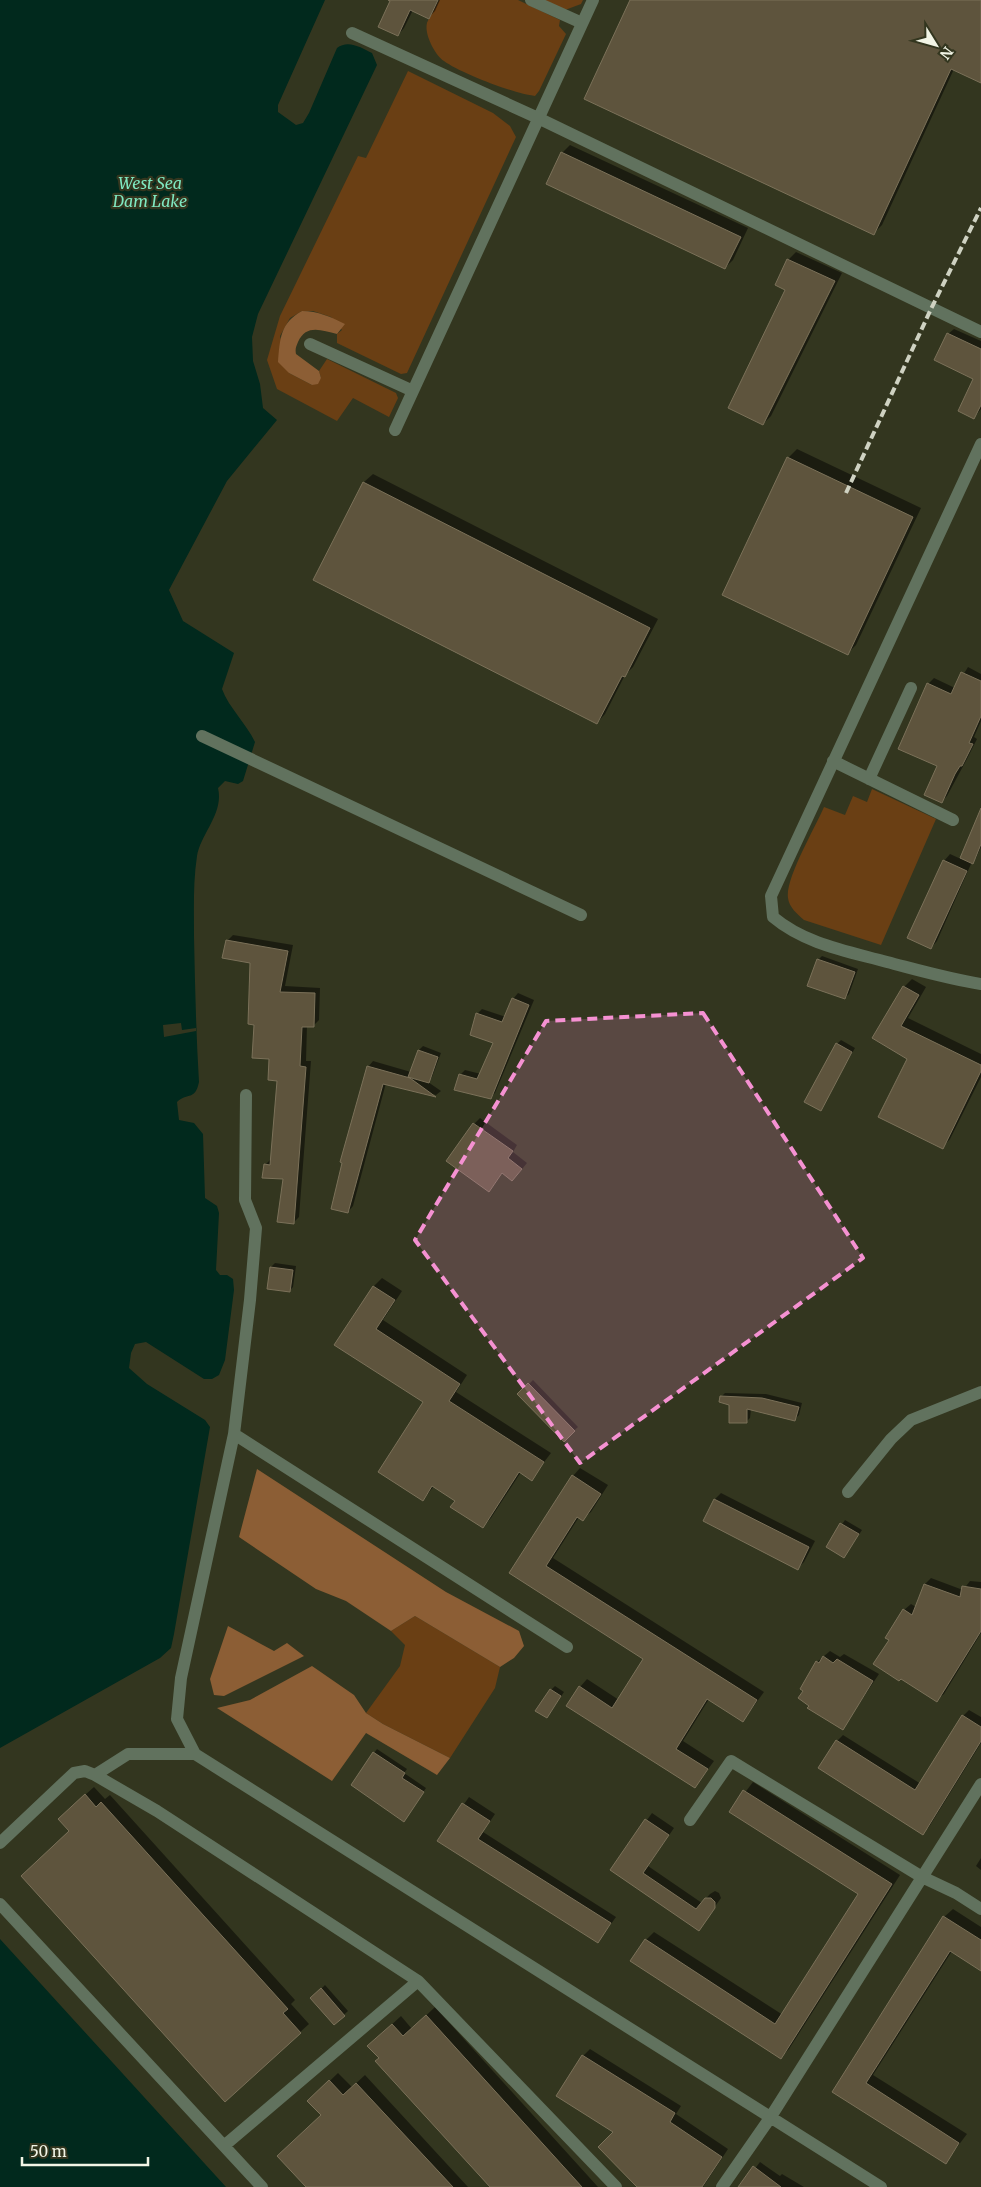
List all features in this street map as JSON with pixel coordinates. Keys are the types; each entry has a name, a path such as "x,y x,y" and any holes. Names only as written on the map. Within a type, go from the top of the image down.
{"street":[{"path":"531,0 582,23"},
{"path":"395,430 593,0"},
{"path":"352,33 538,118 981,332"},
{"path":"310,344 413,391"},
{"path":"981,444 771,896 773,916 785,927 821,945 957,980 981,984"},
{"path":"869,778 911,688"},
{"path":"202,736 581,915"},
{"path":"833,761 953,820"},
{"path":"246,1096 245,1200 256,1228 234,1434 181,1678 177,1719 194,1754 881,2187"},
{"path":"848,1492 891,1439 911,1420 981,1392"},
{"path":"234,1434 568,1647"},
{"path":"95,1775 128,1754 194,1754"},
{"path":"690,1820 731,1761 922,1877 956,1893 981,1909"},
{"path":"0,1843 74,1774 85,1771 95,1775 157,1811 418,1981 616,2187"},
{"path":"722,2187 770,2118 981,1784"},
{"path":"0,1904 262,2187"},
{"path":"225,2146 418,1981"}],"highlighted area":[{"path":"703,1013 863,1258 580,1463 415,1240 546,1021"}],"shaded area":[{"path":"439,0 518,0 560,20 559,26 566,34 535,96 488,82 462,71 444,61 437,54 431,44 426,28"},
{"path":"543,0 583,0 581,4 565,10"},
{"path":"408,71 493,113 510,126 516,137 407,373 401,374 337,343 337,334 342,330 331,317 313,311 302,311 290,318 280,336 289,373 312,385 321,378 319,371 327,359 396,393 398,398 389,417 353,398 337,421 277,389 267,360 280,316 358,156 366,158"},
{"path":"302,311 319,313 345,324 337,334 314,330 301,336 298,342 296,354 319,371 321,378 318,384 312,385 289,373 278,362 282,332 289,321"},
{"path":"872,789 936,819 881,945 804,920 796,913 788,898 788,889 801,853 824,807 845,815 853,796 867,802"},
{"path":"257,1469 446,1592 519,1631 524,1646 514,1658 500,1667 415,1616 391,1631 346,1601 316,1589 239,1537"},
{"path":"415,1616 500,1667 495,1688 450,1758 383,1724 366,1713 400,1666 405,1645 391,1631"},
{"path":"228,1626 274,1651 287,1643 304,1656 224,1696 214,1695 210,1679"},
{"path":"312,1666 354,1695 366,1713 383,1724 450,1758 437,1775 366,1733 332,1781 217,1708 250,1700"}],"water":[{"name":"West Sea Dam Lake","path":"0,0 325,0 278,105 278,112 296,125 303,123 309,113 337,48 341,45 350,44 372,53 377,65 258,314 252,337 253,361 260,384 263,408 277,420 227,481 169,590 183,621 234,653 222,689 255,742 243,781 238,784 225,781 218,788 218,806 197,856 194,886 194,936 199,1082 193,1094 177,1102 179,1120 194,1123 203,1134 205,1198 217,1206 219,1213 216,1270 220,1275 227,1275 233,1279 234,1290 225,1360 219,1375 212,1379 204,1379 146,1342 135,1344 131,1353 129,1368 147,1384 205,1420 210,1427 171,1648 160,1658 0,1748"},
{"path":"0,1939 226,2187 0,2187"}],"pier":[{"path":"181,1023 182,1030 196,1028 196,1031 164,1037 163,1025"}],"building":[{"path":"388,0 438,0 429,19 410,10 398,36 378,27 390,1"},
{"path":"630,0 981,0 981,83 951,69 874,235 584,99"},
{"path":"561,152 741,237 725,269 546,184"},
{"path":"787,259 835,281 763,425 728,408 785,290 775,285"},
{"path":"947,333 981,349 981,405 974,419 958,411 973,379 934,360"},
{"path":"787,457 913,517 848,655 722,595"},
{"path":"363,482 650,628 625,677 622,676 597,724 313,580"},
{"path":"961,672 981,681 981,716 969,743 973,744 962,766 960,766 955,774 942,803 924,795 937,766 898,749 927,683 951,694"},
{"path":"981,808 981,844 973,864 960,858"},
{"path":"943,860 967,871 931,949 907,938"},
{"path":"226,940 288,951 280,992 315,993 314,1027 302,1027 300,1066 306,1067 294,1224 277,1222 283,1179 262,1178 264,1164 270,1165 277,1081 268,1080 269,1059 252,1058 254,1025 248,1024 250,963 222,958"},
{"path":"817,959 855,972 845,999 807,986"},
{"path":"903,986 919,995 901,1026 981,1065 981,1071 943,1149 878,1117 907,1059 872,1038"},
{"path":"512,998 529,1005 491,1099 454,1090 459,1074 477,1079 493,1043 470,1035 476,1013 502,1022"},
{"path":"836,1043 852,1052 821,1111 804,1102"},
{"path":"418,1050 438,1057 429,1083 408,1077"},
{"path":"367,1066 410,1078 436,1097 383,1084 348,1213 331,1209 342,1163 340,1162"},
{"path":"473,1123 513,1151 508,1158 522,1169 512,1181 502,1173 489,1192 446,1161"},
{"path":"270,1267 293,1270 290,1292 267,1289"},
{"path":"373,1286 395,1300 376,1329 460,1384 449,1401 544,1462 532,1481 519,1472 483,1528 450,1507 455,1501 432,1486 423,1501 378,1472 423,1402 334,1345"},
{"path":"528,1383 575,1431 564,1442 517,1394"},
{"path":"720,1396 762,1398 799,1407 795,1421 747,1409 747,1423 729,1423 729,1405 719,1402"},
{"path":"572,1475 601,1494 583,1521 577,1517 546,1566 757,1700 743,1722 707,1699 676,1749 708,1769 695,1788 566,1706 579,1686 612,1708 643,1659 509,1573"},
{"path":"714,1499 809,1547 798,1570 703,1521"},
{"path":"840,1523 859,1534 844,1558 826,1547"},
{"path":"924,1584 960,1597 962,1586 981,1589 981,1631 937,1702 873,1664 889,1640 885,1638 903,1609 912,1615"},
{"path":"823,1656 833,1663 837,1659 873,1681 843,1730 807,1708 809,1706 798,1698 803,1691 800,1689 816,1661 819,1663"},
{"path":"550,1689 561,1696 547,1718 535,1711"},
{"path":"962,1715 981,1727 981,1741 923,1835 818,1768 836,1740 915,1790"},
{"path":"373,1752 405,1773 402,1778 424,1792 404,1822 351,1785"},
{"path":"743,1790 892,1884 781,2059 630,1961 645,1939 775,2024 858,1894 729,1812"},
{"path":"85,1794 96,1807 101,1802 288,2009 283,2013 301,2033 225,2102 21,1876 69,1831 58,1819"},
{"path":"462,1803 490,1821 478,1839 611,1923 598,1943 437,1841"},
{"path":"645,1819 669,1835 643,1873 696,1909 705,1898 711,1898 715,1902 715,1908 699,1931 610,1870"},
{"path":"943,1916 981,1940 981,1971 950,1951 866,2083 959,2143 946,2164 832,2092"},
{"path":"321,1988 345,2016 334,2025 310,1998"},
{"path":"426,2015 582,2187 490,2187 375,2061 379,2058 367,2046 392,2024 403,2036"},
{"path":"582,2055 675,2113 670,2122 722,2157 702,2187 637,2187 598,2147 613,2132 556,2096"},
{"path":"329,2080 343,2095 356,2083 453,2187 306,2187 277,2156 321,2115 307,2101"},
{"path":"753,2166 781,2187 738,2187"}],"railway":[{"path":"846,493 931,309 981,208"}]}
